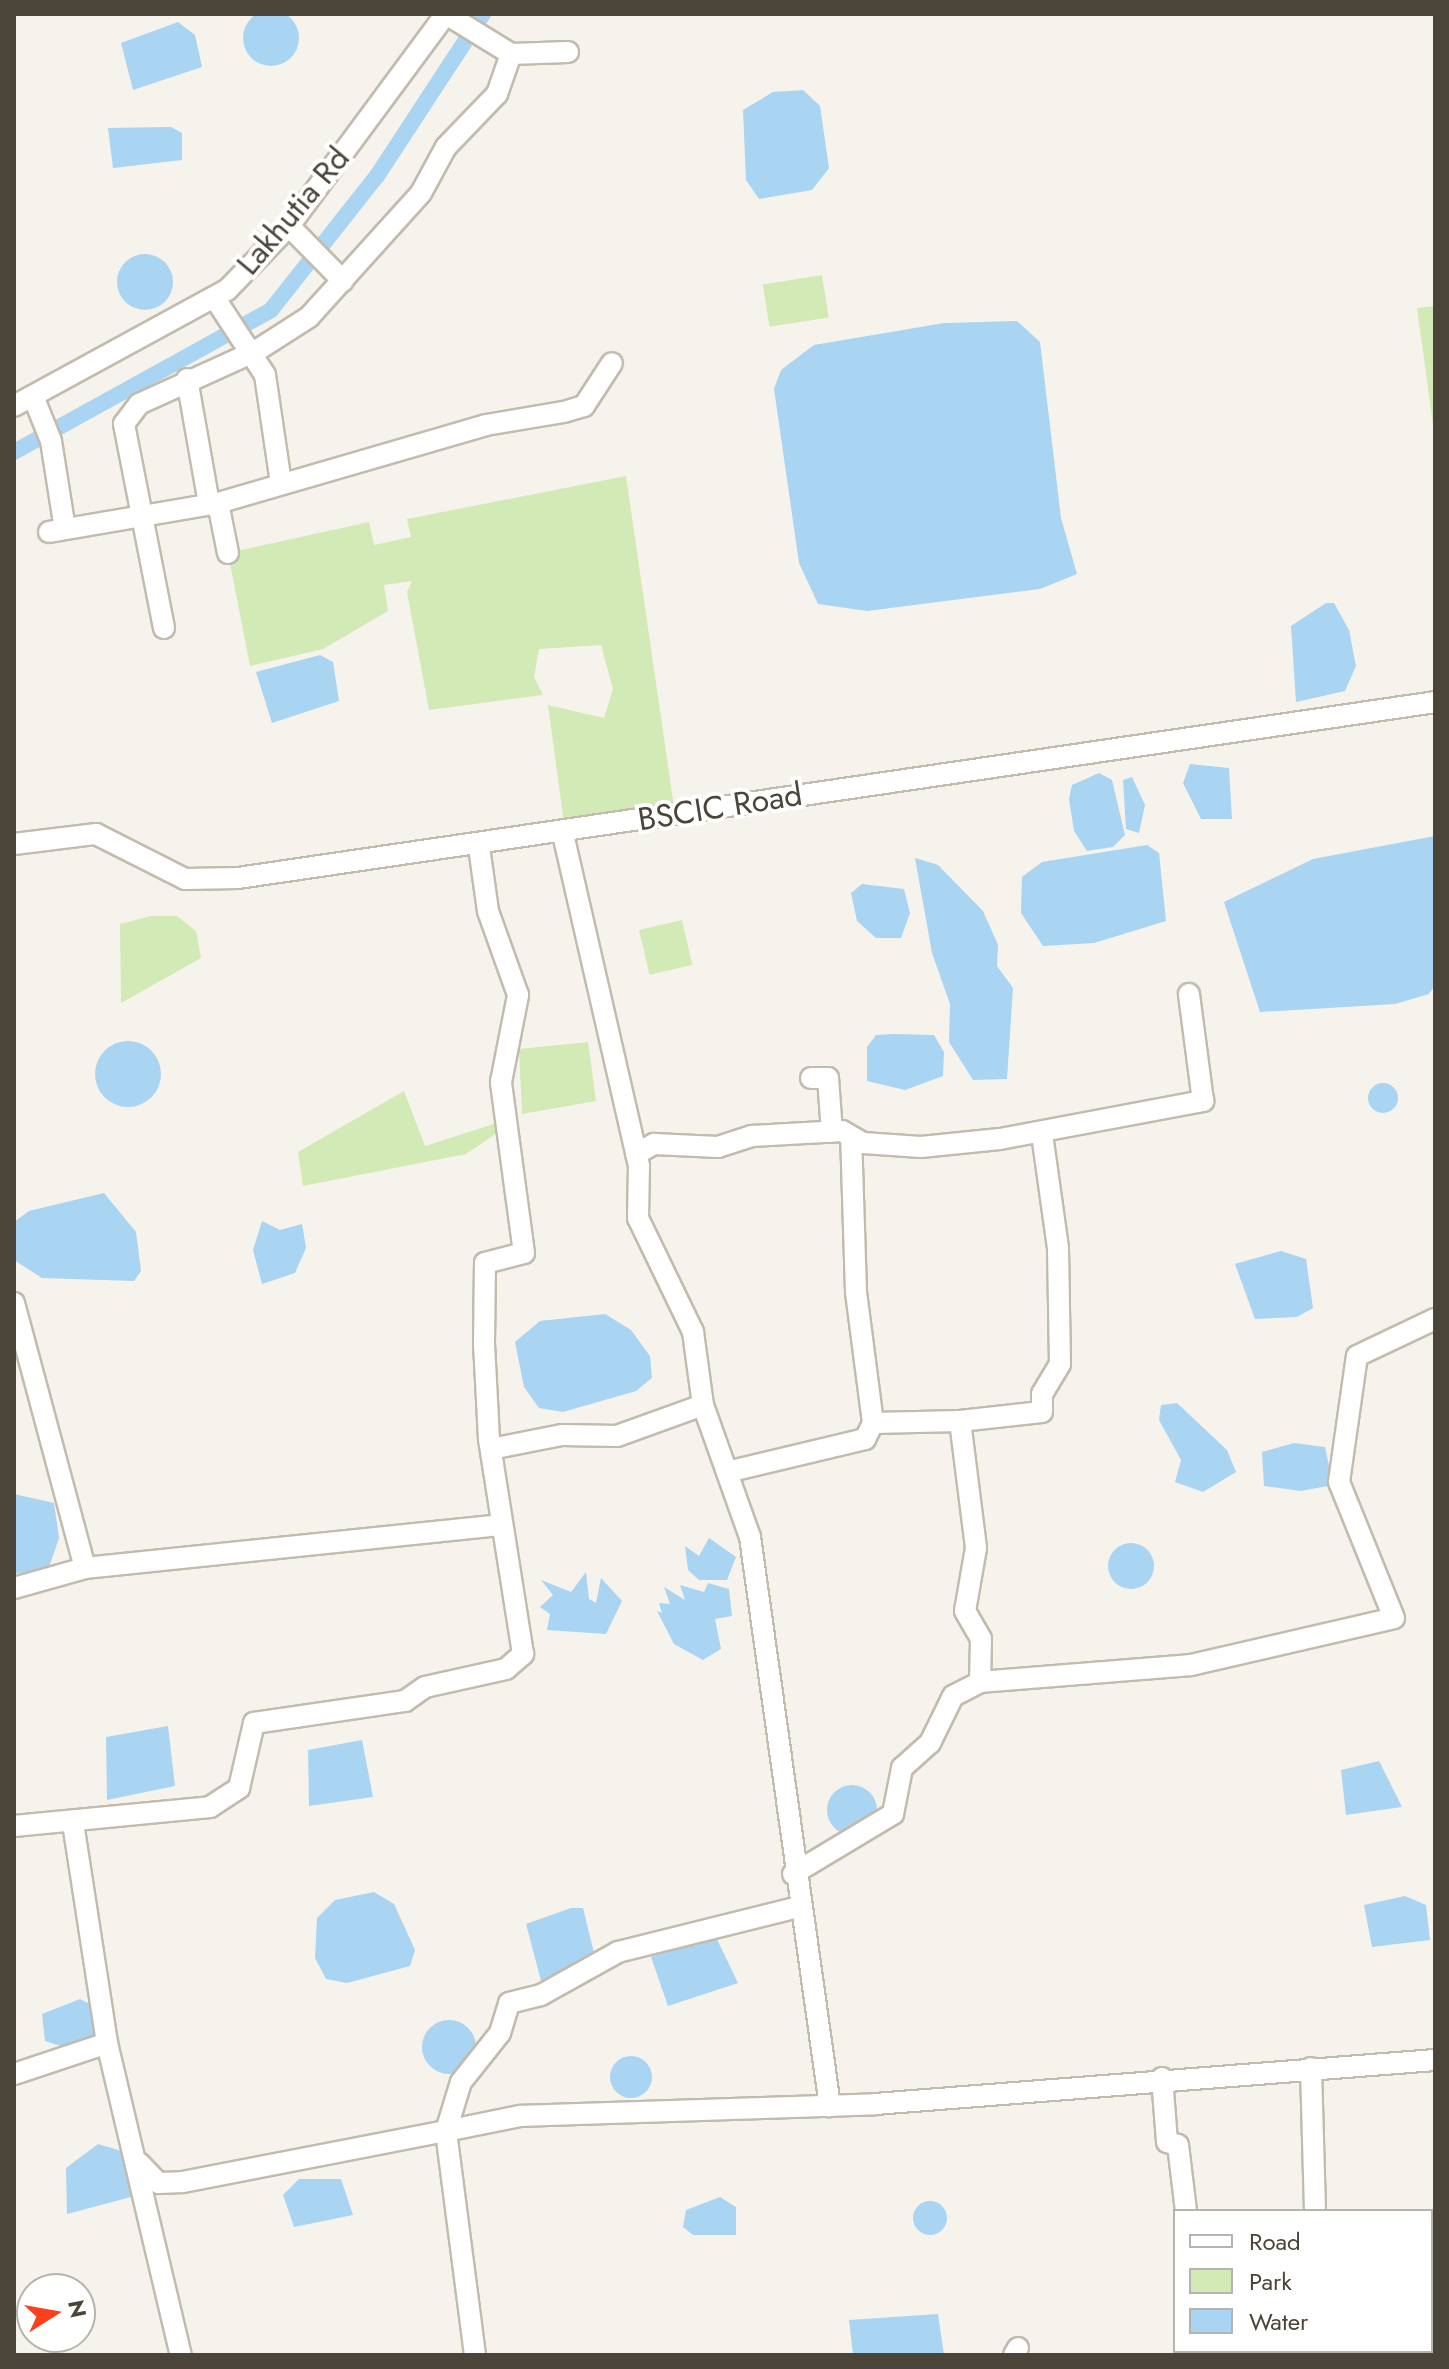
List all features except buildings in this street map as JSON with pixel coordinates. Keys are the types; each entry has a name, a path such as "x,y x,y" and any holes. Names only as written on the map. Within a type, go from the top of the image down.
{"street":[{"path":"446,14 502,48 568,52"},
{"name":"Lakhutia Rd","path":"14,406 214,297 289,226 446,14"},
{"path":"164,628 138,517 124,424 139,404 187,379 256,351 309,317 421,193 446,147 497,94 502,48"},
{"path":"289,226 343,281"},
{"path":"214,297 256,351 281,483"},
{"path":"33,396 51,441 57,531 214,504 281,483 584,406 612,363"},
{"path":"187,379 228,553"},
{"name":"BSCIC Road","path":"14,844 96,834 185,879 479,847 1435,702"},
{"path":"563,834 636,1154 638,1218 693,1332 703,1405 731,1471 750,1537 793,1874 830,2106"},
{"path":"14,1826 73,1823 224,1802 239,1788 254,1723 405,1701 425,1687 506,1669 523,1647 491,1449 485,1263 524,1253 501,1082 518,995 488,911 479,847"},
{"path":"636,1154 654,1144 718,1147 752,1136 842,1134 921,1147 1042,1134 1203,1101 1189,994"},
{"path":"731,1471 865,1439 873,1423 856,1292 842,1134 828,1078 811,1078"},
{"path":"873,1423 960,1421 1042,1412 1042,1394 1060,1364 1058,1248 1042,1134"},
{"path":"14,1303 85,1568"},
{"path":"793,1874 893,1814 902,1768 930,1743 953,1696 980,1682 1191,1665 1394,1618 1339,1482 1357,1356 1435,1319"},
{"path":"491,1449 562,1435 617,1436 703,1405"},
{"path":"960,1421 976,1548 965,1611 981,1639 980,1682"},
{"path":"14,1588 85,1568 502,1525"},
{"path":"73,1823 107,2043 139,2163 181,2355"},
{"path":"475,2355 446,2131 461,2082 500,2033 509,2003 541,1995 618,1952 798,1907"},
{"path":"14,2074 107,2043"},
{"path":"139,2163 158,2183 183,2182 520,2116 830,2106 1162,2078 1435,2060"},
{"path":"1311,2068 1315,2209"},
{"path":"1162,2078 1167,2142 1178,2145 1186,2209"}],"green space":[{"path":"822,275 829,317 769,327 763,284"},
{"path":"1435,306 1435,439 1417,308"},
{"path":"626,476 674,807 564,823 548,705 604,718 613,689 601,645 539,649 534,677 543,695 429,710 407,592 412,581 384,585 388,611 323,649 250,666 228,553 369,522 374,545 411,537 407,519"},
{"path":"151,916 177,916 196,931 201,958 121,1003 120,924"},
{"path":"682,920 692,965 649,975 639,930"},
{"path":"588,1042 596,1101 522,1114 519,1049"},
{"path":"404,1091 425,1146 500,1122 500,1131 466,1154 303,1186 298,1152"}],"water":[{"path":"271,10 291,18 299,38 291,58 271,66 251,58 243,38 251,18"},
{"path":"178,22 195,35 202,67 133,90 121,43"},
{"path":"803,90 820,106 829,168 812,190 759,199 746,180 743,110 773,92"},
{"path":"171,127 182,133 182,160 113,168 108,128"},
{"path":"145,254 165,262 173,282 165,302 145,310 125,302 117,282 125,262"},
{"path":"1017,321 1040,342 1061,518 1077,574 1040,589 867,611 818,604 799,563 774,389 781,370 814,345 944,323"},
{"path":"1326,603 1334,603 1349,630 1356,666 1345,691 1296,702 1291,626"},
{"path":"320,655 333,662 339,701 272,723 256,672"},
{"path":"1190,764 1229,768 1232,819 1201,819 1183,783"},
{"path":"1099,773 1112,780 1125,835 1113,847 1087,851 1074,831 1069,799 1072,785"},
{"path":"1132,777 1145,805 1139,833 1126,829 1123,780"},
{"path":"1435,836 1435,985 1429,994 1395,1004 1260,1012 1224,902 1313,859"},
{"path":"1147,845 1159,853 1166,921 1094,943 1043,946 1021,913 1022,877 1042,862"},
{"path":"915,858 938,865 983,911 998,945 997,966 1013,988 1007,1079 973,1080 949,1042 950,1004 932,953"},
{"path":"862,884 904,889 910,913 901,938 876,938 857,921 851,893"},
{"path":"876,1035 934,1035 944,1052 943,1076 905,1090 867,1081 867,1047"},
{"path":"121,1041 135,1041 147,1046 156,1055 161,1074 159,1087 152,1098 135,1107 121,1107 109,1102 100,1093 95,1081 95,1067 100,1055 109,1046"},
{"path":"1383,1083 1394,1087 1398,1098 1394,1109 1383,1113 1372,1109 1368,1098 1372,1087"},
{"path":"104,1193 136,1232 141,1271 134,1281 42,1278 14,1260 14,1222 29,1211"},
{"path":"262,1221 280,1230 302,1224 306,1248 295,1273 262,1284 253,1250"},
{"path":"1281,1251 1306,1259 1313,1308 1297,1317 1255,1319 1235,1264"},
{"path":"605,1314 631,1330 650,1356 652,1378 636,1391 563,1412 539,1408 524,1387 515,1342 540,1321"},
{"path":"1177,1403 1227,1450 1236,1472 1203,1492 1175,1482 1181,1460 1159,1420 1161,1405"},
{"path":"1294,1443 1325,1447 1333,1485 1301,1491 1264,1486 1262,1452"},
{"path":"14,1494 54,1503 59,1538 48,1570 14,1574"},
{"path":"709,1538 736,1557 727,1580 699,1580 688,1570 685,1546 699,1556"},
{"path":"1131,1543 1148,1549 1154,1566 1148,1583 1131,1589 1114,1583 1108,1566 1114,1549"},
{"path":"586,1572 589,1599 596,1603 601,1578 622,1601 606,1634 547,1630 550,1614 540,1607 553,1595 541,1580 571,1592"},
{"path":"708,1583 729,1589 732,1616 715,1619 721,1649 703,1660 674,1644 657,1611 662,1613 659,1603 670,1604 664,1587 685,1600 680,1585 704,1592"},
{"path":"168,1726 175,1786 107,1800 106,1737"},
{"path":"362,1740 373,1797 309,1806 308,1750"},
{"path":"1379,1761 1402,1807 1346,1815 1341,1770"},
{"path":"852,1785 869,1793 877,1810 869,1827 852,1835 835,1827 827,1810 835,1793"},
{"path":"374,1892 394,1904 415,1950 410,1966 347,1983 326,1979 315,1958 317,1918 335,1900"},
{"path":"1405,1896 1426,1905 1430,1940 1372,1947 1364,1905"},
{"path":"571,1908 583,1908 596,1961 543,1988 526,1924"},
{"path":"714,1933 738,1983 668,2006 651,1957"},
{"path":"80,1999 98,2008 94,2038 67,2048 45,2041 42,2014"},
{"path":"449,2020 468,2028 476,2047 468,2066 449,2074 430,2066 422,2047 430,2028"},
{"path":"631,2056 646,2062 652,2077 646,2092 631,2098 616,2092 610,2077 616,2062"},
{"path":"98,2144 125,2152 131,2197 67,2214 66,2168"},
{"path":"299,2179 341,2179 353,2215 294,2227 283,2195"},
{"path":"720,2197 736,2207 736,2235 693,2235 683,2227 686,2210"},
{"path":"930,2201 942,2206 947,2218 942,2230 930,2235 918,2230 913,2218 918,2206"},
{"path":"938,2314 944,2355 853,2355 849,2320"}],"waterway":[{"path":"14,452 271,310 377,176 483,14"}]}
